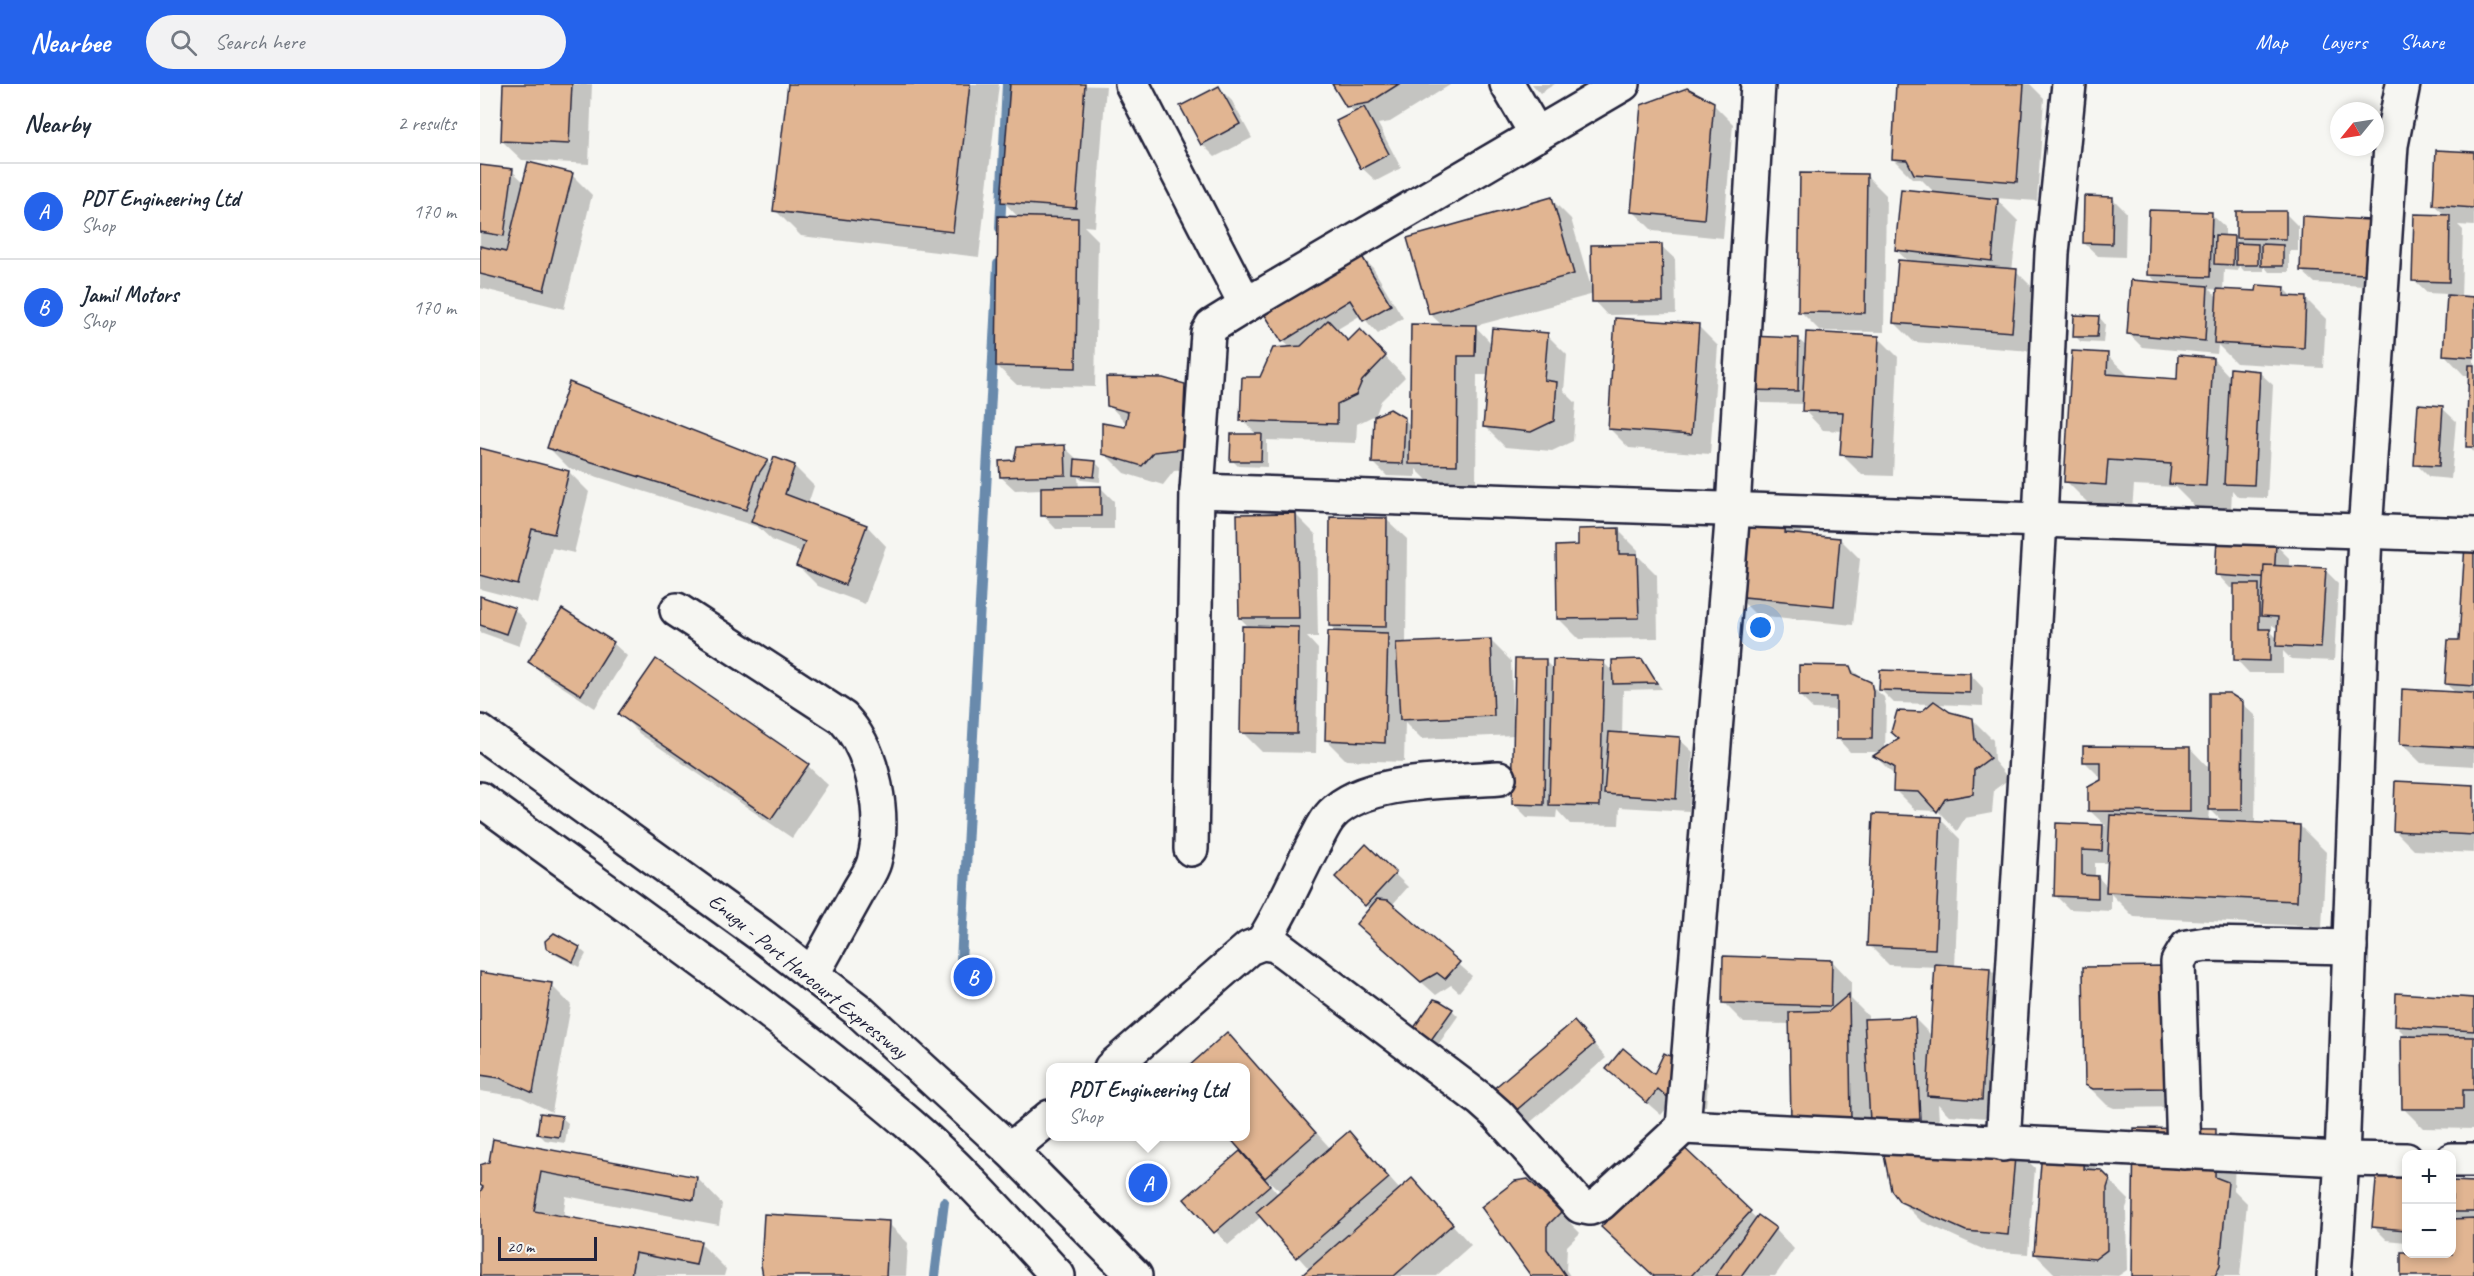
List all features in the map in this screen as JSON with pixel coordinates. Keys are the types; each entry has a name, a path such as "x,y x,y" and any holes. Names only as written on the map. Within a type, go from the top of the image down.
{"main road":[{"path":"1132,84 1246,304"},
{"path":"1507,84 1537,135"},
{"path":"1191,849 1197,491 1208,333 1212,326 1246,304 1623,84"},
{"path":"1117,1063 1249,948 1262,943 1276,945 1480,1099 1498,1115 1580,1206 1590,1208 1600,1204 1683,1127 1733,509 1758,84"},
{"path":"2003,1144 2040,521 2052,254 2069,84"},
{"path":"2334,1276 2342,1159 2365,532 2390,156 2403,84"},
{"path":"1197,491 2474,535"},
{"path":"677,610 843,718 859,740 868,763 875,792 878,820 873,863 812,975"},
{"name":"Enugu - Port Harcourt Expressway","path":"480,732 752,927 866,1018 1010,1150 1135,1276"},
{"path":"1262,943 1281,915 1298,872 1330,815 1351,799 1380,788 1499,778"},
{"path":"480,799 765,1007 909,1124 946,1159 1058,1276"},
{"path":"2184,1152 2178,962 2187,947 2206,944 2350,947"},
{"path":"1010,1150 1046,1120"},
{"path":"1683,1127 2003,1144 2402,1160"},
{"path":"2456,1160 2474,1160"}],"building":[{"path":"503,84 572,84 569,144 501,141"},
{"path":"788,84 970,84 953,232 773,211"},
{"path":"1010,84 1085,84 1076,208 1001,202"},
{"path":"1332,84 1399,84 1369,103 1346,107"},
{"path":"1896,84 2024,84 2017,182 1914,174 1907,160 1892,159"},
{"path":"1219,86 1240,124 1201,145 1180,106"},
{"path":"1687,88 1714,102 1704,219 1631,212 1641,105"},
{"path":"1364,107 1389,154 1361,169 1336,121"},
{"path":"2436,150 2474,152 2474,208 2433,205"},
{"path":"528,162 573,173 544,290 480,274 480,246 506,252"},
{"path":"480,165 513,169 504,236 480,232"},
{"path":"1800,173 1867,174 1865,313 1798,312"},
{"path":"1901,189 1998,199 1992,261 1895,250"},
{"path":"2084,196 2113,197 2112,244 2083,243"},
{"path":"1552,197 1574,274 1429,314 1407,238"},
{"path":"2149,210 2212,212 2210,277 2147,275"},
{"path":"2236,211 2286,211 2286,239 2236,238"},
{"path":"2414,214 2450,215 2449,282 2412,281"},
{"path":"998,216 1078,218 1076,368 996,366"},
{"path":"2302,216 2369,220 2366,274 2300,271"},
{"path":"2215,235 2234,236 2233,265 2214,264"},
{"path":"2236,243 2258,244 2258,265 2236,265"},
{"path":"1662,244 1663,302 1592,302 1591,245"},
{"path":"2261,244 2283,245 2283,266 2261,266"},
{"path":"1360,253 1391,305 1363,321 1350,300 1282,342 1263,312"},
{"path":"1898,260 2017,269 2012,332 1893,323"},
{"path":"2131,280 2208,286 2205,341 2127,334"},
{"path":"2257,285 2285,287 2284,296 2306,297 2304,348 2214,343 2217,289 2256,291"},
{"path":"2447,295 2474,297 2474,357 2443,355"},
{"path":"2074,315 2099,316 2097,337 2073,337"},
{"path":"1615,318 1699,324 1691,435 1608,429"},
{"path":"1328,320 1348,341 1360,329 1386,356 1362,381 1356,395 1337,404 1337,424 1240,421 1242,377 1260,377 1273,348 1301,346"},
{"path":"1411,324 1476,325 1475,356 1458,356 1457,465 1409,464"},
{"path":"1492,328 1548,333 1544,380 1557,382 1554,421 1531,432 1483,427"},
{"path":"1806,332 1879,336 1873,457 1840,455 1843,412 1802,411"},
{"path":"1748,336 1799,338 1798,391 1747,390"},
{"path":"2072,351 2108,353 2107,374 2177,379 2178,355 2213,358 2206,486 2169,484 2171,464 2108,460 2106,485 2064,482"},
{"path":"2469,365 2474,365 2474,447 2466,447"},
{"path":"2230,368 2260,371 2254,485 2224,484"},
{"path":"1106,377 1163,378 1185,384 1182,449 1154,452 1142,466 1102,454 1102,423 1125,427 1128,412 1107,406"},
{"path":"569,382 768,460 757,476 746,510 547,448"},
{"path":"2418,404 2443,406 2439,466 2414,465"},
{"path":"1390,409 1405,418 1403,464 1372,463 1374,416"},
{"path":"1231,434 1262,434 1261,461 1230,461"},
{"path":"1065,445 1066,475 1000,477 999,461 1014,460 1017,447"},
{"path":"480,448 569,471 554,534 532,529 518,585 480,575"},
{"path":"774,457 795,465 785,494 867,525 845,585 796,566 805,542 751,522"},
{"path":"1075,459 1096,461 1094,477 1074,475"},
{"path":"1101,486 1101,516 1041,516 1041,487"},
{"path":"1743,511 1787,516 1785,533 1840,538 1834,606 1734,596"},
{"path":"1296,513 1299,618 1239,618 1237,514"},
{"path":"1330,517 1387,518 1386,627 1329,626"},
{"path":"1619,528 1619,554 1637,554 1639,618 1557,619 1556,546 1578,545 1578,529"},
{"path":"2217,539 2276,544 2274,579 2215,575"},
{"path":"2465,544 2474,545 2474,686 2445,684 2448,640 2459,640"},
{"path":"2264,565 2326,568 2321,648 2276,646 2278,617 2261,616"},
{"path":"2234,584 2259,584 2259,629 2270,629 2270,661 2234,660"},
{"path":"480,596 515,608 506,634 480,625"},
{"path":"562,609 614,642 581,695 528,662"},
{"path":"1242,626 1299,627 1297,734 1240,733"},
{"path":"1328,631 1388,633 1385,743 1325,740"},
{"path":"1491,639 1494,716 1400,720 1396,643"},
{"path":"656,659 809,764 771,819 618,714"},
{"path":"1515,659 1546,659 1544,805 1512,804"},
{"path":"1553,659 1604,661 1600,806 1549,805"},
{"path":"1642,659 1657,683 1613,684 1612,660"},
{"path":"1799,665 1850,666 1853,674 1871,682 1873,691 1872,739 1836,739 1836,697 1799,696"},
{"path":"1880,670 1970,673 1970,693 1879,690"},
{"path":"2402,689 2474,693 2474,748 2400,744"},
{"path":"2209,693 2229,693 2243,702 2242,810 2209,810"},
{"path":"1934,701 1950,712 1973,718 1975,740 1990,758 1974,770 1973,794 1945,799 1937,812 1919,792 1893,791 1894,767 1873,756 1899,739 1891,732 1897,711 1921,712"},
{"path":"1609,732 1680,737 1676,799 1604,794"},
{"path":"2083,746 2190,747 2190,812 2088,811 2088,787 2101,780 2101,762 2083,762"},
{"path":"2395,781 2474,785 2474,835 2393,831"},
{"path":"1873,814 1941,817 1935,949 1867,946"},
{"path":"2110,815 2300,825 2297,901 2106,892"},
{"path":"2056,823 2103,825 2102,851 2082,850 2082,875 2098,876 2098,898 2054,896"},
{"path":"1366,844 1396,873 1365,906 1335,877"},
{"path":"1377,899 1388,900 1460,962 1445,979 1437,973 1421,982 1356,924"},
{"path":"554,933 580,947 573,962 546,948 545,941"},
{"path":"1723,956 1832,960 1831,1006 1722,1003"},
{"path":"1935,964 1990,968 1982,1100 1927,1096"},
{"path":"2165,966 2167,1088 2093,1089 2085,1085 2083,967"},
{"path":"480,972 552,983 533,1093 500,1078 480,1075"},
{"path":"2396,993 2474,998 2474,1031 2395,1026"},
{"path":"1849,994 1851,1121 1791,1122 1789,1012 1829,1011"},
{"path":"1434,999 1453,1009 1426,1047 1409,1035"},
{"path":"1915,1017 1920,1119 1870,1121 1864,1019"},
{"path":"1574,1021 1594,1044 1506,1119 1486,1095"},
{"path":"1227,1032 1316,1133 1265,1178 1232,1141 1250,1141 1250,1063 1193,1063"},
{"path":"2401,1036 2474,1037 2474,1090 2463,1090 2463,1109 2402,1109"},
{"path":"1623,1048 1654,1074 1664,1053 1696,1069 1673,1102 1658,1089 1647,1103 1606,1069"},
{"path":"540,1113 562,1116 559,1137 537,1134"},
{"path":"2134,1128 2216,1129 2215,1177 2228,1182 2220,1265 2215,1276 2132,1276"},
{"path":"1349,1131 1389,1178 1296,1258 1256,1212"},
{"path":"493,1139 697,1177 694,1200 541,1172 534,1211 701,1241 696,1265 635,1253 631,1276 480,1276 480,1192 483,1187 480,1185 480,1165 489,1162"},
{"path":"1958,1141 2016,1146 2008,1235 1966,1231 1900,1202 1891,1190 1884,1155"},
{"path":"1679,1143 1751,1211 1691,1276 1654,1276 1601,1227"},
{"path":"2042,1150 2085,1154 2084,1169 2101,1170 2110,1179 2107,1188 2107,1250 2095,1259 2034,1254"},
{"path":"1240,1151 1270,1185 1214,1233 1184,1199"},
{"path":"2377,1169 2402,1171 2402,1230 2372,1227"},
{"path":"1412,1178 1453,1224 1394,1276 1301,1276"},
{"path":"1528,1179 1561,1212 1547,1226 1547,1249 1566,1276 1531,1276 1481,1207 1515,1181"},
{"path":"2456,1181 2474,1182 2474,1212 2456,1212"},
{"path":"764,1214 889,1221 886,1276 763,1276 761,1265"},
{"path":"1758,1215 1776,1228 1741,1276 1715,1276"},
{"path":"2474,1218 2474,1276 2401,1276 2401,1252 2402,1258 2456,1258 2456,1219"}],"waterway":[{"path":"1000,228 1007,84"},
{"path":"960,980 998,264"},
{"path":"935,1276 944,1202"}],"place":[{"name":"Jamil Motors","path":"973,977"},
{"name":"PDT Engineering Ltd","path":"1148,1183"}]}
